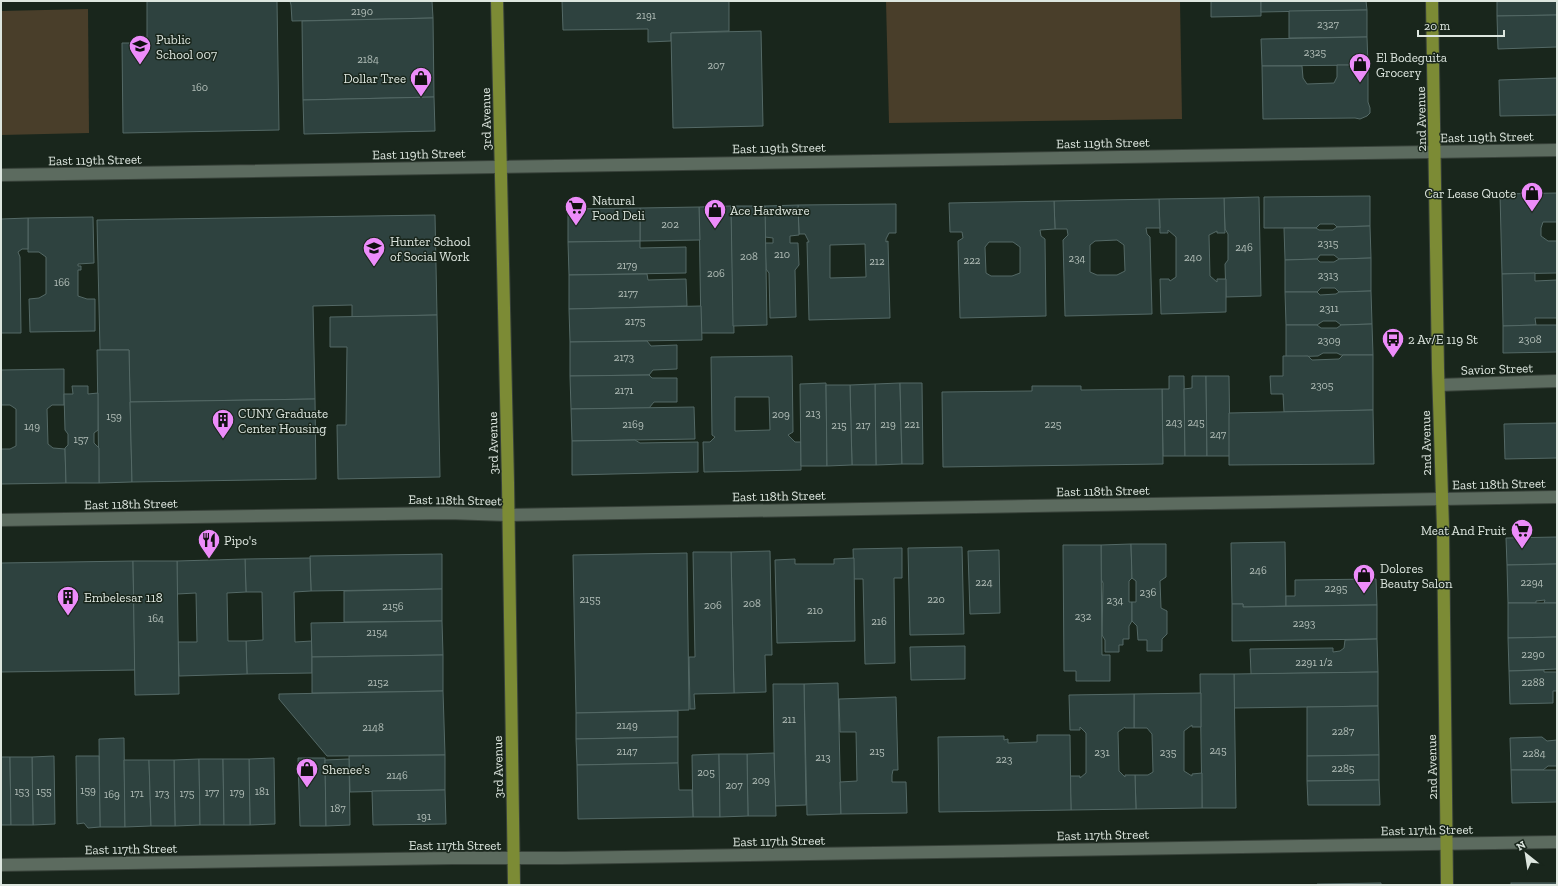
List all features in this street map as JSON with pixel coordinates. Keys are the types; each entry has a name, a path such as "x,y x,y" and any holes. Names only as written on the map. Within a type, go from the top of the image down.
{"main road":[{"name":"3rd Avenue","path":"497,1 514,885"},
{"name":"2nd Avenue","path":"1432,1 1436,152 1441,499 1443,528 1447,885"}],"street":[{"name":"East 119th Street","path":"1,175 1557,150"},
{"name":"Savior Street","path":"1439,385 1557,381"},
{"name":"East 118th Street","path":"1,520 448,513 508,515 1557,497"},
{"name":"East 117th Street","path":"1,865 454,858 514,859 1557,842"}],"shaded area":[{"path":"886,1 1180,1 1182,119 889,123"},
{"path":"88,9 89,133 1,135 1,11"}],"building":[{"path":"147,1 277,1 279,130 123,133 122,43 147,43"},
{"path":"290,1 432,1 433,18 292,21"},
{"path":"562,1 729,1 729,31 671,33 671,41 648,42 648,29 563,30"},
{"path":"1211,1 1261,1 1261,16 1211,17"},
{"path":"1261,1 1366,1 1367,10 1261,12"},
{"path":"1497,1 1557,1 1557,15 1497,16"},
{"path":"1367,10 1367,37 1289,38 1289,11"},
{"path":"1557,15 1557,47 1498,49 1497,16"},
{"path":"433,18 434,97 303,100 302,21"},
{"path":"761,31 763,126 673,128 671,33"},
{"path":"1367,37 1368,65 1262,66 1261,39"},
{"path":"1337,65 1368,65 1368,102 1370,113 1367,116 1360,119 1263,119 1262,66 1302,66 1303,78 1307,84 1334,83 1337,77"},
{"path":"1557,78 1557,115 1500,116 1499,80"},
{"path":"434,97 435,131 304,134 303,100"},
{"path":"1557,193 1557,222 1543,222 1541,236 1548,241 1557,241 1557,273 1502,274 1500,194"},
{"path":"1370,196 1370,226 1337,227 1334,224 1320,224 1316,228 1264,228 1264,197"},
{"path":"1259,197 1261,296 1226,297 1225,264 1228,260 1228,234 1225,229 1224,198"},
{"path":"1224,198 1225,233 1217,233 1217,231 1209,235 1210,276 1217,282 1217,279 1226,279 1226,312 1161,314 1160,279 1169,279 1170,281 1176,277 1176,237 1168,230 1168,233 1160,233 1159,199"},
{"path":"1159,199 1160,228 1146,228 1147,234 1150,237 1152,314 1065,316 1063,240 1068,235 1067,229 1055,229 1054,201","holes":["1117,240 1124,245 1125,271 1117,275 1097,275 1090,272 1090,245 1095,241"]},
{"path":"1054,201 1055,229 1040,230 1041,236 1045,239 1046,316 960,318 958,241 963,238 962,232 950,232 949,203","holes":["989,242 1013,242 1020,247 1020,273 1012,276 991,276 986,273 985,247"]},
{"path":"896,204 896,233 889,233 886,239 886,242 888,241 890,318 809,320 807,242 809,242 805,234 799,234 798,205","holes":["865,244 866,277 830,278 830,245"]},
{"path":"798,205 799,235 790,236 790,243 798,243 799,265 795,270 796,317 770,318 769,273 766,269 765,243 773,243 773,238 765,237 765,206"},
{"path":"731,206 734,333 701,333 699,207"},
{"path":"731,206 765,206 767,325 733,326"},
{"path":"699,207 700,240 640,241 640,208"},
{"path":"640,208 640,241 568,242 568,209"},
{"path":"435,215 437,315 352,317 352,305 313,306 315,399 130,402 129,350 100,350 97,220"},
{"path":"93,217 94,263 78,264 78,266 81,266 81,270 78,270 78,296 87,299 95,299 95,331 30,332 29,299 39,298 46,294 46,257 39,252 28,252 28,218"},
{"path":"28,218 28,249 22,249 18,252 20,257 21,333 1,333 1,219"},
{"path":"1370,226 1371,258 1339,259 1334,255 1320,255 1317,259 1285,260 1284,228 1316,228 1319,230 1333,230 1337,227"},
{"path":"640,241 640,248 686,247 686,273 569,275 568,242"},
{"path":"1371,258 1371,291 1339,292 1335,288 1321,288 1317,292 1285,292 1285,260 1317,259 1320,262 1334,262 1339,259"},
{"path":"1535,273 1535,281 1557,280 1557,318 1535,318 1536,325 1503,326 1502,274"},
{"path":"647,274 648,280 686,279 687,306 569,309 569,275"},
{"path":"1371,291 1372,324 1341,325 1336,321 1323,321 1317,325 1286,325 1285,292 1317,292 1320,295 1336,294 1339,292"},
{"path":"701,306 702,340 570,342 569,309"},
{"path":"437,315 440,477 338,479 337,425 346,425 347,347 330,347 330,317"},
{"path":"1372,324 1373,355 1341,355 1337,353 1323,353 1318,356 1286,357 1286,325 1317,325 1321,328 1337,328 1341,325"},
{"path":"1557,325 1557,352 1503,353 1503,326"},
{"path":"647,341 651,346 677,345 677,369 653,370 649,375 570,376 570,342"},
{"path":"97,350 129,350 132,482 99,483"},
{"path":"1343,355 1373,355 1373,410 1284,412 1283,394 1271,394 1270,376 1283,376 1283,356 1308,356 1312,360 1339,359"},
{"path":"792,356 793,432 788,435 795,442 801,442 801,470 704,472 703,442 710,442 715,437 712,435 711,357","holes":["735,397 769,397 770,430 735,431"]},
{"path":"64,369 64,405 52,405 47,409 48,444 53,448 65,449 66,483 1,484 1,449 10,449 16,446 16,409 10,405 1,405 1,370"},
{"path":"649,375 652,378 677,378 677,402 654,402 649,408 571,409 570,376"},
{"path":"1169,376 1184,376 1185,456 1163,456 1162,389 1169,389"},
{"path":"1192,376 1206,376 1207,456 1185,456 1184,389 1192,388"},
{"path":"1206,376 1229,376 1230,456 1207,456"},
{"path":"826,383 827,466 801,466 800,384"},
{"path":"900,383 902,464 876,465 875,384"},
{"path":"900,383 922,383 923,464 902,464"},
{"path":"875,384 876,465 852,465 850,385"},
{"path":"826,385 850,385 852,465 827,466"},
{"path":"72,386 88,386 88,394 98,393 98,430 94,433 94,443 99,448 99,483 66,483 65,448 68,445 68,434 65,430 64,394 73,394"},
{"path":"1032,386 1081,386 1081,390 1162,389 1163,464 943,467 942,392 1032,391"},
{"name":"CUNY Graduate Center Housing","path":"315,399 316,479 132,482 130,402"},
{"path":"694,407 695,439 572,441 571,409"},
{"path":"1373,410 1374,464 1229,465 1229,413"},
{"path":"1557,423 1557,458 1505,459 1504,424"},
{"path":"635,440 640,443 698,442 698,472 572,475 572,441"},
{"path":"1557,537 1557,564 1507,565 1506,538"},
{"path":"1285,542 1286,606 1243,607 1243,604 1232,604 1231,543"},
{"path":"1131,544 1132,578 1129,581 1129,602 1132,602 1132,621 1129,626 1129,639 1123,639 1123,645 1119,645 1119,652 1105,652 1105,640 1102,635 1103,583 1101,579 1101,545"},
{"path":"1131,544 1166,544 1166,577 1160,581 1161,608 1167,611 1167,634 1162,639 1162,651 1147,651 1147,640 1138,640 1137,626 1132,621 1132,602 1136,602 1136,581 1132,578"},
{"path":"1063,545 1101,545 1102,655 1110,655 1110,681 1076,681 1076,671 1064,671"},
{"path":"962,547 964,634 910,635 908,548"},
{"path":"902,548 902,578 894,578 895,663 865,664 863,579 854,579 853,549"},
{"path":"999,550 1000,613 970,614 968,551"},
{"path":"770,551 772,655 765,655 766,692 734,693 731,552"},
{"path":"693,552 731,552 734,693 694,694 695,709 690,709 689,657 695,657"},
{"path":"687,553 689,710 576,713 573,555"},
{"path":"442,554 442,589 311,591 310,556"},
{"path":"310,558 311,591 294,592 295,642 312,641 312,673 247,674 246,641 263,640 262,592 246,592 245,559"},
{"path":"854,558 855,641 777,643 775,560 795,559 795,564 834,564 834,559"},
{"path":"245,559 246,592 227,593 228,641 246,641 247,674 179,676 178,642 197,642 196,593 177,594 177,561"},
{"name":"Embelesar 118","path":"133,561 135,670 1,672 1,563"},
{"path":"133,561 177,561 179,694 135,695"},
{"path":"1557,564 1557,603 1544,603 1545,600 1536,601 1536,603 1508,603 1507,565"},
{"path":"1376,579 1377,605 1286,606 1286,596 1295,596 1295,580"},
{"path":"442,589 442,621 344,622 344,591"},
{"path":"1508,603 1557,603 1557,637 1508,638"},
{"path":"1232,604 1243,604 1243,607 1377,605 1377,639 1232,641"},
{"path":"442,621 443,655 312,657 311,623"},
{"path":"1557,637 1557,669 1509,671 1508,638"},
{"path":"1377,639 1378,672 1251,674 1250,649 1333,648 1333,652 1340,651 1344,648 1345,640"},
{"path":"965,646 965,679 911,680 910,647"},
{"path":"443,655 443,691 312,693 312,657"},
{"path":"1544,670 1544,672 1557,672 1557,691 1553,691 1553,703 1510,704 1509,671"},
{"path":"1378,672 1378,706 1234,708 1234,674"},
{"path":"1200,674 1234,674 1236,808 1202,808"},
{"path":"838,683 841,814 807,815 804,684"},
{"path":"773,684 804,684 806,805 775,806"},
{"path":"443,691 445,755 327,756 279,699 279,694"},
{"path":"1201,693 1201,727 1192,727 1192,725 1184,731 1184,771 1192,776 1192,774 1202,773 1202,808 1136,809 1135,775 1148,775 1153,772 1152,734 1147,728 1134,728 1134,694"},
{"path":"1134,694 1134,728 1125,727 1118,732 1119,771 1125,777 1125,775 1135,775 1136,809 1071,810 1070,776 1080,776 1080,778 1086,773 1086,733 1080,727 1080,730 1070,730 1069,695"},
{"path":"896,697 898,770 893,770 892,782 906,782 907,813 841,814 840,782 857,781 856,732 840,732 839,699"},
{"path":"1378,706 1379,755 1307,756 1307,707"},
{"path":"678,711 678,737 576,739 576,713"},
{"path":"1037,735 1070,735 1071,810 939,812 938,737 1004,736 1004,740 1008,739 1008,743 1037,742"},
{"path":"678,737 678,763 577,765 576,739"},
{"path":"1542,737 1547,741 1557,740 1557,766 1548,766 1543,770 1511,770 1510,738"},
{"path":"124,738 125,827 100,827 99,739"},
{"path":"774,753 776,816 748,816 747,754"},
{"path":"719,754 720,817 693,817 692,755"},
{"path":"719,754 747,754 748,816 720,817"},
{"path":"445,755 445,790 350,792 349,756"},
{"path":"1379,755 1379,780 1307,781 1307,756"},
{"path":"54,756 55,824 33,825 32,757"},
{"path":"76,756 99,756 100,827 88,828 84,823 77,824"},
{"path":"1,757 10,757 11,825 1,825"},
{"path":"10,757 32,757 33,825 11,825"},
{"path":"274,758 275,824 250,825 249,759"},
{"path":"298,758 325,758 326,826 300,826"},
{"path":"199,759 200,825 175,826 174,760"},
{"path":"199,759 223,759 224,825 200,825"},
{"path":"223,759 249,759 250,825 224,825"},
{"path":"349,759 350,825 326,826 325,760"},
{"path":"124,760 149,760 151,826 125,827"},
{"path":"149,760 174,760 175,826 151,826"},
{"path":"678,763 679,790 692,790 693,817 578,819 577,765"},
{"path":"1511,770 1557,770 1557,802 1512,803"},
{"path":"1379,780 1380,805 1308,805 1307,781"},
{"path":"445,790 446,824 373,825 372,791"},
{"path":"1381,883 1381,885 1317,885 1317,884"},
{"path":"1511,883 1557,883 1557,885 1511,885"}],"place":[{"name":"Public School 007","path":"140,66"},
{"name":"El Bodeguita Grocery","path":"1360,84"},
{"name":"Dollar Tree","path":"421,98"},
{"name":"Car Lease Quote","path":"1532,212"},
{"name":"Natural Food Deli","path":"576,226"},
{"name":"Ace Hardware","path":"715,230"},
{"name":"Hunter School of Social Work","path":"374,268"},
{"name":"2 Av/E 119 St","path":"1393,358"},
{"name":"CUNY Graduate Center Housing","path":"223,440"},
{"name":"Meat And Fruit","path":"1522,550"},
{"name":"Pipo's","path":"209,560"},
{"name":"Dolores Beauty Salon","path":"1364,594"},
{"name":"Embelesar 118","path":"68,616"},
{"name":"Shenee's","path":"307,788"}]}
